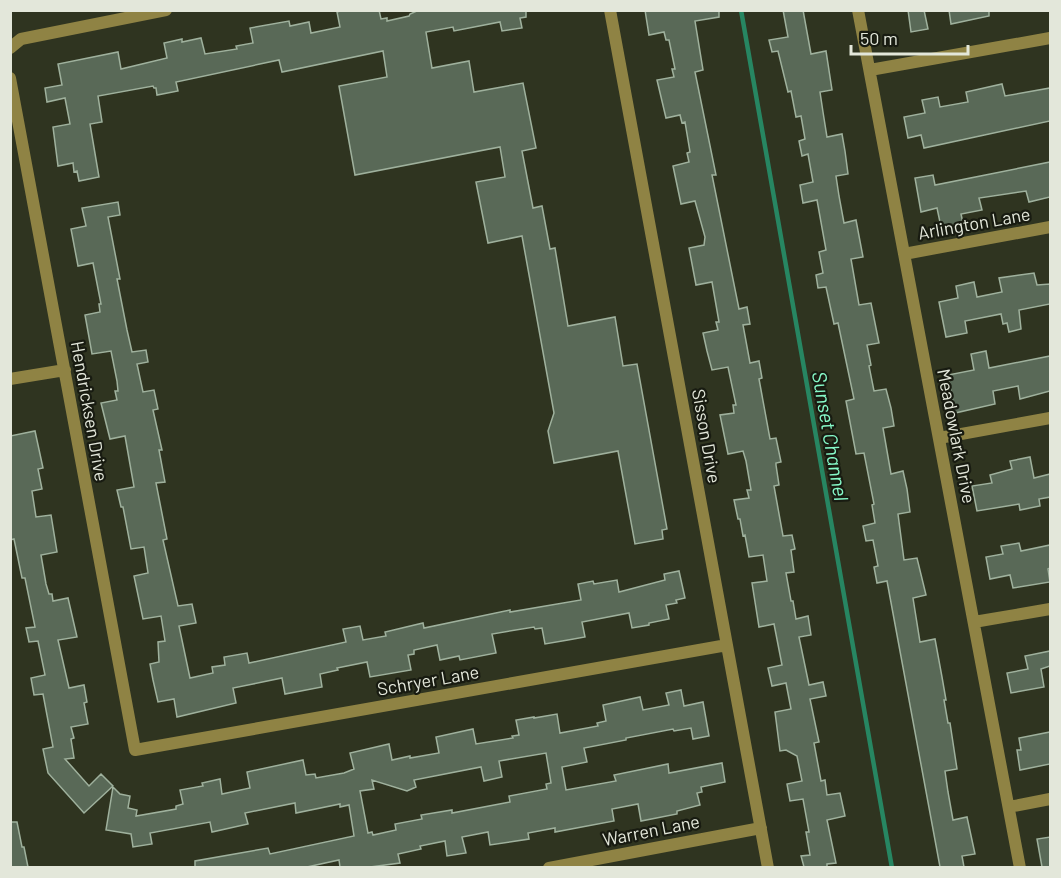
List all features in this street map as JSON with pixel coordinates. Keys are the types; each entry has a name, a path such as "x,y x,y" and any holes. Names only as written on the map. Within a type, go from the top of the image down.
{"street":[{"path":"10,48 21,39 166,10"},
{"name":"Sisson Drive","path":"610,10 768,867"},
{"name":"Meadowlark Drive","path":"858,10 1020,867"},
{"path":"870,70 1050,38"},
{"name":"Hendricksen Drive","path":"10,78 135,750"},
{"name":"Arlington Lane","path":"904,254 1050,227"},
{"path":"10,379 64,370"},
{"path":"939,438 1050,418"},
{"path":"974,622 1050,609"},
{"name":"Schryer Lane","path":"135,750 727,645"},
{"path":"1009,807 1050,799"},
{"name":"Warren Lane","path":"549,867 761,828"}],"building":[{"path":"379,10 381,19 387,18 387,21 409,16 419,10 526,10 526,17 520,18 522,28 502,31 500,22 454,31 453,27 426,32 432,68 469,61 474,92 523,83 536,148 522,151 533,208 542,206 550,249 555,248 568,326 615,317 623,366 637,364 667,529 662,530 663,539 635,544 618,451 554,463 548,431 554,413 522,236 488,243 476,182 505,177 500,147 355,175 339,86 387,77 383,51 282,72 279,60 176,82 178,91 157,95 156,88 153,86 98,96 102,122 90,124 99,177 79,181 77,171 74,172 73,163 58,166 53,127 70,124 65,98 47,102 45,88 62,85 58,64 118,52 121,69 167,58 164,43 182,39 182,42 201,38 205,54 237,49 236,46 253,43 250,28 289,21 290,26 309,22 311,33 340,27 337,12"},
{"path":"645,10 719,10 719,17 695,21 703,70 695,72 716,175 712,175 739,309 747,307 750,324 743,325 750,363 759,361 762,378 759,379 770,439 776,438 781,462 776,463 779,485 774,486 783,536 792,535 795,549 791,550 794,572 786,573 791,601 793,601 796,619 808,616 811,635 799,637 809,685 823,682 826,696 810,699 819,742 814,743 821,781 825,780 827,795 840,793 845,816 827,820 836,863 827,864 827,867 804,867 801,856 810,855 806,832 809,832 803,799 790,801 787,784 802,781 797,756 786,750 780,751 775,712 791,709 786,683 772,686 768,668 782,665 774,624 759,627 752,583 767,581 763,555 749,557 734,500 749,498 747,490 751,490 746,461 743,451 728,454 720,415 734,413 733,405 736,405 728,367 712,370 703,333 718,330 716,322 719,322 712,282 696,285 689,248 704,245 705,237 695,201 681,204 673,166 689,162 687,153 690,152 685,122 682,123 680,115 666,118 657,80 674,77 672,69 675,69 669,40 666,40 664,32 649,35"},
{"path":"783,10 803,10 811,54 826,51 832,90 820,92 827,137 842,134 848,174 836,176 839,196 844,223 856,220 863,257 851,259 859,305 871,303 879,343 867,345 874,391 886,389 891,408 894,426 883,428 891,474 903,471 907,489 910,512 898,514 904,560 917,558 926,595 913,598 920,642 935,639 957,769 945,771 953,820 967,817 975,854 962,856 964,867 940,867 887,581 877,583 874,567 878,566 873,540 866,541 863,526 875,523 872,505 874,504 864,453 856,454 846,401 854,399 838,323 834,324 826,287 818,288 816,275 823,273 819,252 826,250 817,200 803,203 800,185 813,182 808,154 802,156 799,141 805,139 801,116 796,117 791,91 788,92 778,51 772,52 769,40 788,37"},
{"path":"908,10 924,10 928,29 911,32"},
{"path":"949,10 989,10 989,16 951,24"},
{"path":"1002,84 1005,96 1050,88 1050,121 924,148 921,135 908,138 904,117 925,113 922,100 938,97 940,107 968,102 966,92"},
{"path":"1050,162 1050,197 1029,202 1026,191 979,198 982,210 961,214 963,223 941,227 937,208 921,212 915,178 933,175 935,185"},
{"path":"118,202 120,215 108,217 120,279 117,279 132,352 146,350 148,362 137,364 143,392 154,390 158,409 153,410 162,450 159,450 165,482 156,483 167,539 163,540 178,606 192,604 196,623 179,626 190,678 213,673 212,667 225,665 224,657 247,653 249,663 346,642 343,629 360,626 363,640 386,636 385,632 423,623 424,628 510,610 510,612 581,600 578,584 593,581 594,584 617,580 619,592 665,580 664,574 679,571 685,598 676,600 677,603 666,605 669,619 649,623 649,625 632,628 629,613 582,622 585,637 545,644 542,628 535,629 534,627 492,634 496,653 460,660 459,656 440,660 437,645 414,650 414,654 408,655 411,670 370,677 367,662 320,674 322,687 285,694 282,678 233,688 236,703 177,717 174,699 158,702 153,680 150,664 159,662 158,642 165,641 161,616 143,619 134,576 148,573 144,547 131,549 123,507 121,507 117,490 134,487 125,436 110,439 101,403 117,400 115,391 118,391 117,381 111,351 92,354 85,315 100,312 99,304 101,304 93,263 78,266 71,229 86,226 82,208"},
{"path":"1034,273 1037,285 1050,284 1050,304 1019,310 1021,329 1009,332 1007,323 1003,324 1001,314 965,321 967,333 946,337 939,302 958,298 956,286 974,282 977,297 1002,292 999,278"},
{"path":"986,351 989,368 1050,356 1050,391 1020,399 1018,386 993,391 995,404 955,413 948,375 974,370 971,354"},
{"path":"35,431 43,468 38,469 42,489 32,491 36,517 51,515 57,552 41,555 46,584 53,601 68,598 77,637 58,640 69,688 84,685 87,702 84,703 88,724 71,727 74,738 71,739 74,758 65,759 89,786 101,774 113,786 84,813 48,773 43,749 53,747 43,694 34,695 31,678 45,675 38,641 29,642 26,628 35,627 14,539 10,540 10,436"},
{"path":"1030,457 1034,478 1050,474 1050,497 1039,499 1040,506 1020,510 1019,504 977,511 972,486 992,483 990,475 1012,469 1010,461"},
{"path":"1019,543 1021,551 1050,545 1050,568 1048,569 1050,582 1013,588 1010,575 990,579 986,557 1003,554 1001,546"},
{"path":"1050,651 1050,666 1041,669 1044,687 1011,693 1007,673 1028,669 1025,656"},
{"path":"681,690 684,706 703,702 709,736 693,739 691,728 626,738 626,740 584,748 587,762 562,767 566,790 616,781 614,775 668,764 669,773 722,763 725,782 701,787 702,792 697,793 700,805 677,811 677,814 641,821 638,804 612,809 614,821 555,832 555,828 528,833 529,839 490,845 488,832 462,837 466,853 447,856 445,841 420,846 421,849 398,854 400,863 370,867 340,867 339,860 307,867 195,867 195,861 268,848 270,854 354,836 349,805 340,807 340,804 296,813 295,803 245,813 248,824 212,832 210,822 150,833 152,844 133,847 131,834 106,830 113,787 120,794 130,796 128,808 137,810 136,816 176,809 176,806 183,804 180,790 203,786 202,783 220,779 222,794 250,788 247,772 303,760 306,775 315,774 316,778 344,773 354,769 350,753 389,744 392,760 439,753 436,737 473,729 476,744 513,738 512,736 519,735 516,720 534,717 557,714 560,733 598,726 597,723 606,721 603,705 640,697 643,710 669,705 666,693","holes":["546,753 551,783 546,784 547,789 509,796 510,802 452,813 452,810 421,815 422,819 395,824 396,830 373,835 372,832 368,833 360,791 374,789 372,780 407,791 416,787 414,780 481,767 484,781 502,777 499,761"]},
{"path":"1050,732 1050,764 1020,770 1017,750 1021,750 1019,738"},
{"path":"10,822 17,822 28,867 10,867"},
{"path":"1050,837 1050,867 1042,867 1037,839"}],"waterway":[{"name":"Sunset Channel","path":"741,10 892,868"}]}
